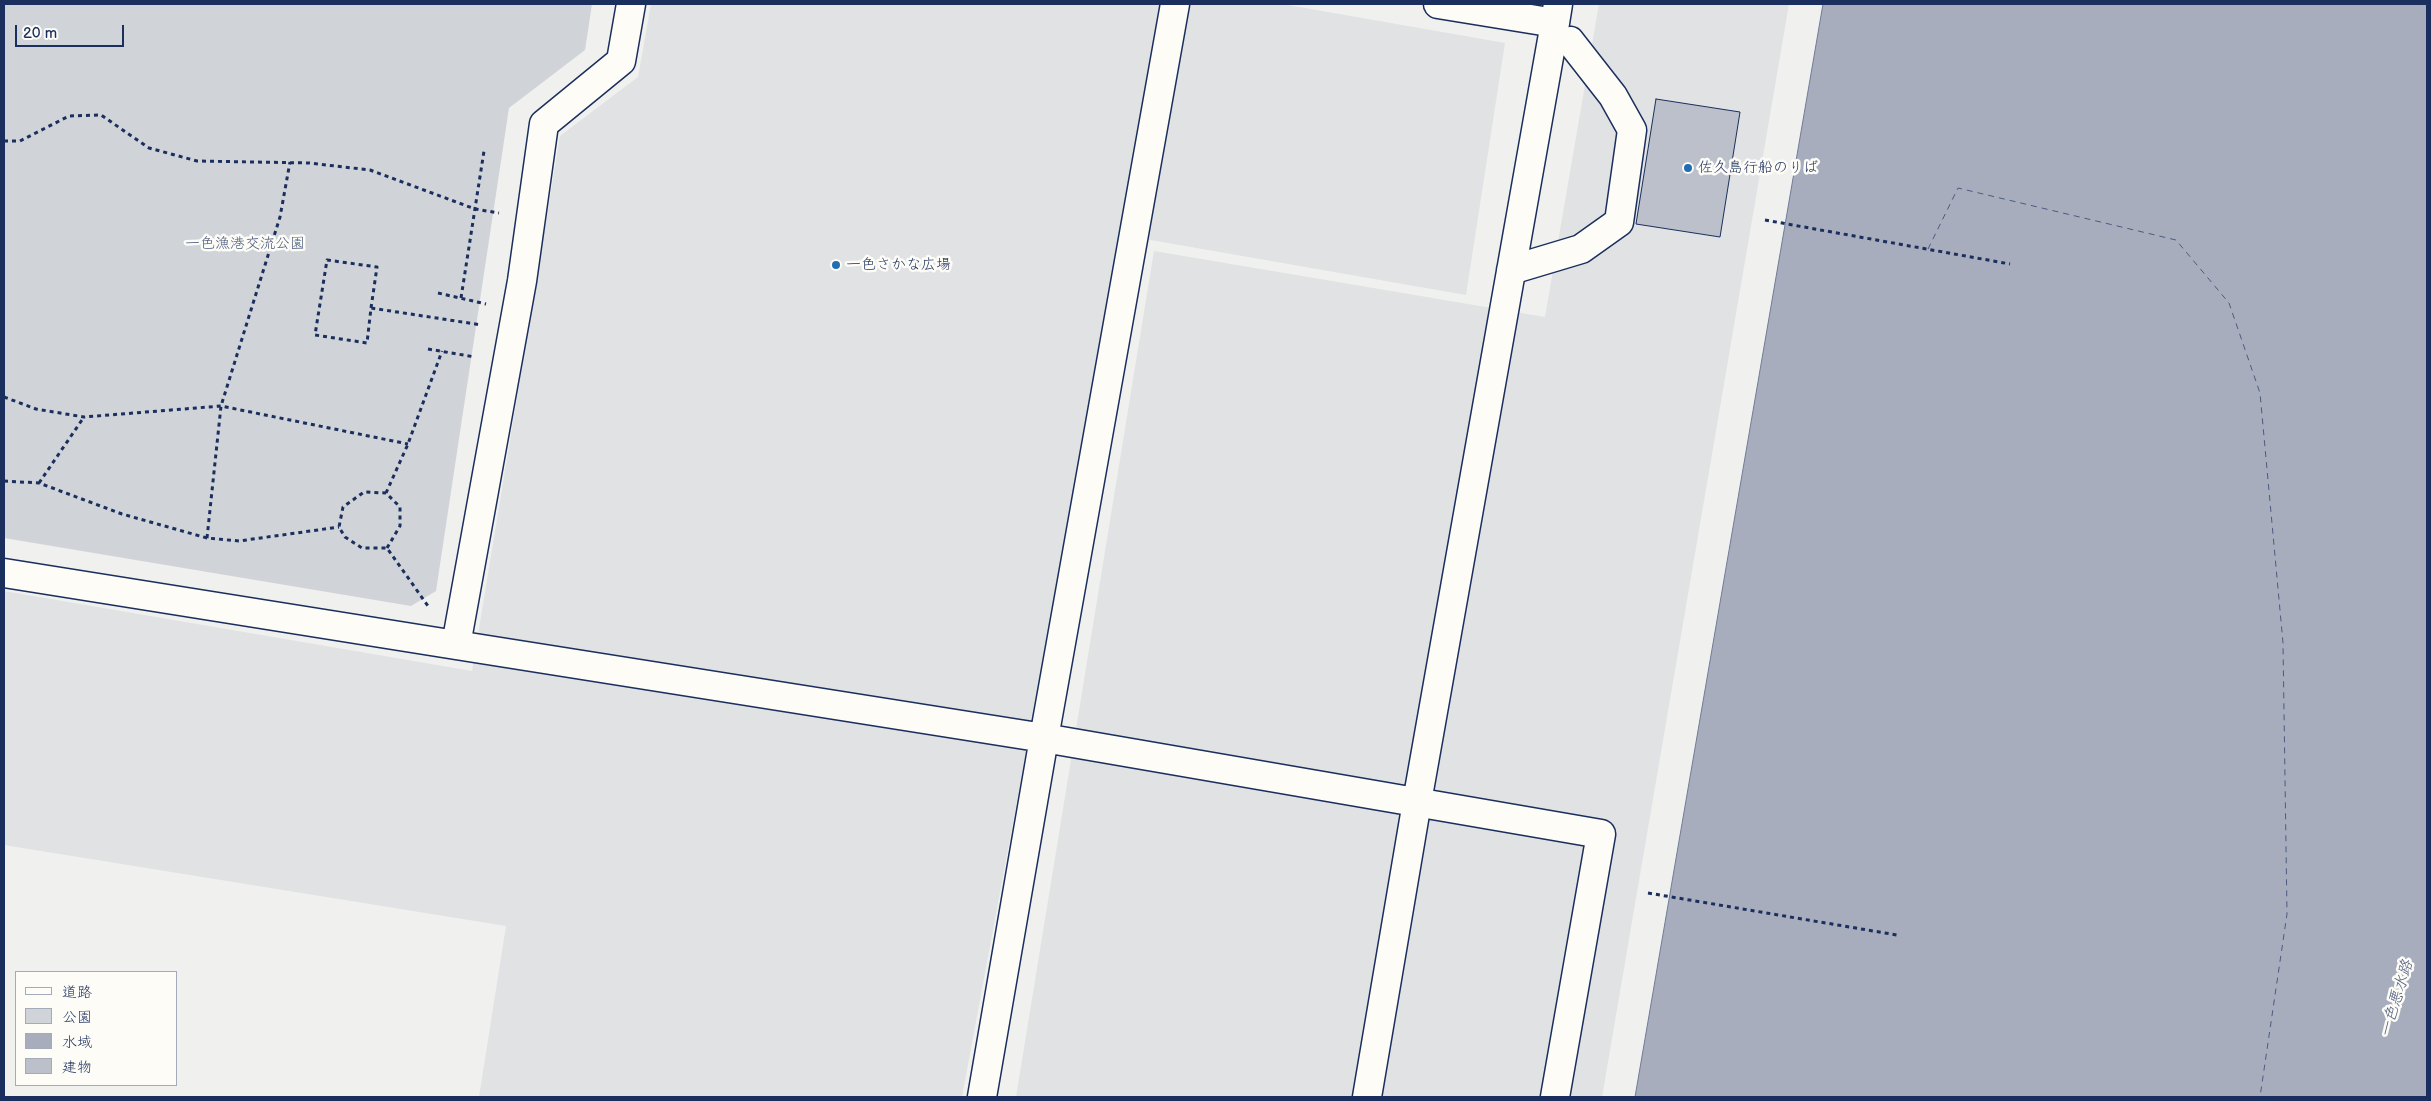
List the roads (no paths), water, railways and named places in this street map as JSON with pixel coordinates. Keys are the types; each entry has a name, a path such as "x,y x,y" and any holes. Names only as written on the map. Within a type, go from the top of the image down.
{"street":[{"path":"456,645 522,281 544,124 621,62 631,4"},
{"path":"982,1097 1044,738 1176,4"},
{"path":"1438,4 1561,22 1613,96 1632,130 1619,222 1581,249 1511,270"},
{"path":"1367,1097 1511,270 1561,22"},
{"path":"4,573 1044,738 1601,834 1556,1097"}],"water":[{"name":"一色悪水路","path":"1823,4 2427,4 2427,1097 1635,1097"}],"place":[{"name":"佐久島行船のりば","path":"1688,168"},
{"name":"一色さかな広場","path":"836,265"}],"park label":[{"name":"一色漁港交流公園","path":"245,244"}]}
